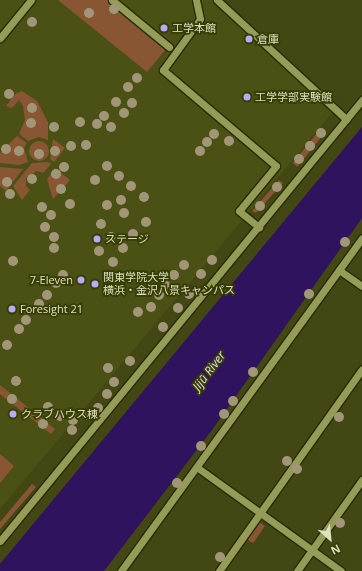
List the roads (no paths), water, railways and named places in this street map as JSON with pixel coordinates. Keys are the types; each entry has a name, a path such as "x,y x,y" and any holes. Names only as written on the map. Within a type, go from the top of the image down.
{"street":[{"path":"0,38 31,0"},
{"path":"112,0 169,47"},
{"path":"196,0 200,19 163,70 276,166 238,211 259,226"},
{"path":"217,0 346,119"},
{"path":"0,541 362,100"},
{"path":"121,571 198,468 362,238"},
{"path":"339,270 362,286"},
{"path":"219,571 362,369"},
{"path":"198,468 341,571"},
{"path":"297,571 362,480"}],"water":[{"name":"Jijū River","path":"362,127 362,218 212,430 104,571 0,571 0,564"}],"place":[{"name":"工学本館","path":"164,28"},
{"name":"倉庫","path":"249,39"},
{"name":"工学学部実験館","path":"247,97"},
{"name":"ステージ","path":"97,239"},
{"name":"7-Eleven","path":"81,280"},
{"name":"関東学院大学 横浜・金沢八景キャンパス","path":"95,284"},
{"name":"Foresight 21","path":"12,309"},
{"name":"クラブハウス棟","path":"13,414"}]}
